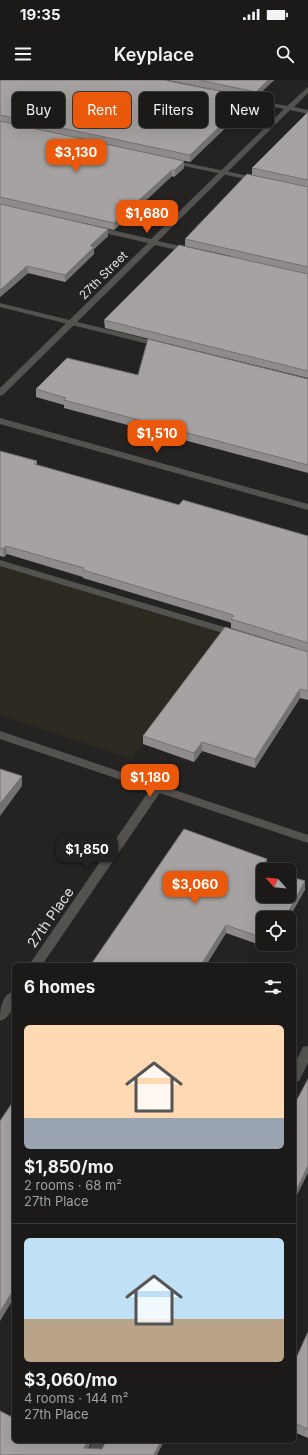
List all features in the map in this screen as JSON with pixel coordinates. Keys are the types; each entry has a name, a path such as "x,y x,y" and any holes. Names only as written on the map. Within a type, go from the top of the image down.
{"street":[{"name":"27th Street","path":"0,393 308,89"},
{"path":"274,105 308,112"},
{"path":"162,159 270,182"},
{"path":"84,226 200,253"},
{"path":"0,304 171,348"},
{"path":"0,421 308,507"},
{"path":"0,563 248,637"},
{"path":"0,734 308,839"},
{"name":"27th Place","path":"36,963 157,788"},
{"path":"0,1016 12,999"},
{"path":"296,1073 308,1051"},
{"path":"94,1455 100,1443"}],"shaded area":[{"path":"0,563 226,630 132,759 0,715"}],"building":[{"path":"0,80 164,80 225,92 216,92 216,128 218,128 190,155 62,128 65,128 65,92 12,92 12,118 0,115"},
{"path":"199,80 268,80 256,92"},
{"path":"308,112 308,180 252,168"},
{"path":"0,121 12,124 12,128 32,128 184,161 175,170 172,170 114,223 0,197"},
{"path":"247,174 308,187 308,267 185,239"},
{"path":"0,204 108,229 90,246 94,247 65,275 27,266 0,290"},
{"path":"179,245 308,274 308,371 104,320"},
{"path":"148,339 308,379 308,465 64,400 66,398 36,389 67,358 138,375"},
{"path":"0,451 37,461 34,464 179,505 183,500 308,536 308,643 231,619 234,616 230,614 83,570 84,568 6,546 3,549 0,548"},
{"path":"225,627 308,652 308,691 300,689 255,759 202,742 194,753 143,736"},
{"path":"0,769 22,776 0,804"},
{"path":"184,829 267,859 264,863 256,863 256,903 293,903 289,911 256,911 256,936 226,925 202,963 92,963"},
{"path":"296,878 305,881 296,898"},
{"path":"308,1079 308,1166 296,1191 296,1101"},
{"path":"12,1103 12,1292 0,1312 0,1121"},
{"path":"308,1332 308,1429 296,1424 296,1359"},
{"path":"0,1411 12,1417 12,1443 87,1443 84,1448 102,1449 105,1443 160,1443 154,1455 0,1455"}]}
